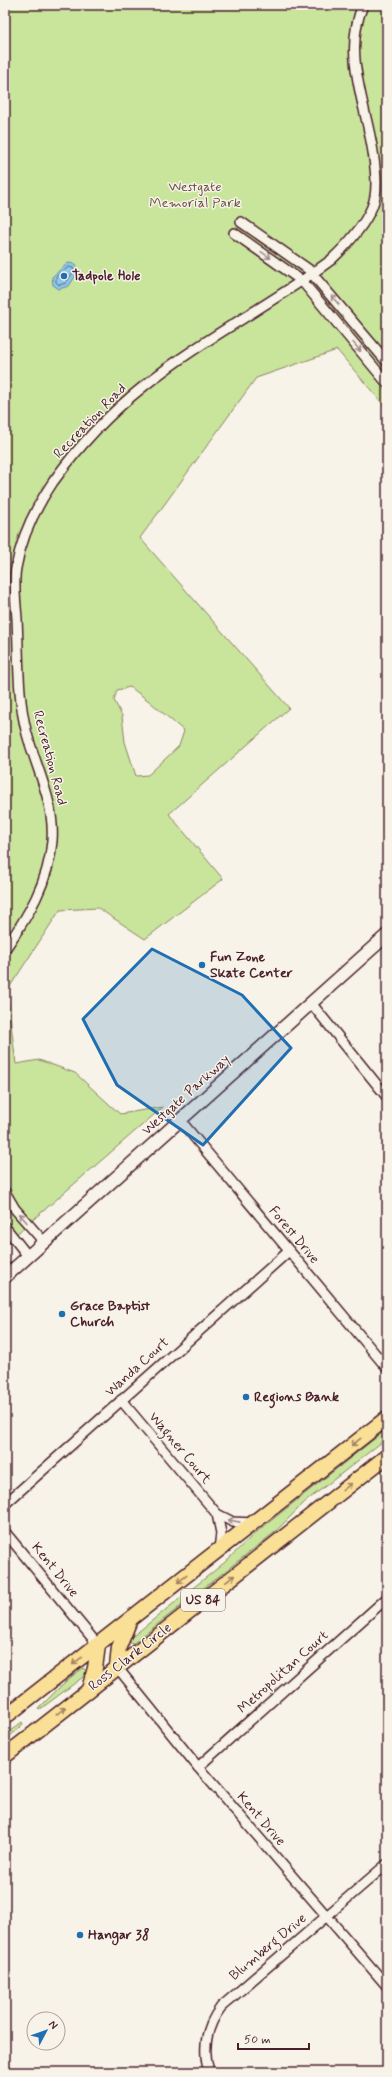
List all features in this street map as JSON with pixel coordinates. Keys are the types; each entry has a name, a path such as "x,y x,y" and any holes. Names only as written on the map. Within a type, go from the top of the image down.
{"highway":[{"name":"Ross Clark Circle","path":"5,1717 387,1418"},
{"name":"Ross Clark Circle","path":"5,1756 387,1456"},
{"path":"117,1668 119,1647 130,1620"},
{"path":"89,1689 95,1668 98,1645"}],"main road":[{"name":"Westgate Parkway","path":"5,1277 387,935"}],"street":[{"name":"Recreation Road","path":"5,949 25,920 40,892 49,865 52,840 51,809 48,794 24,722 19,670 15,570 30,526 44,496 64,468 94,434 134,395 182,359 313,274 332,260 350,241 366,219 374,197 376,171 374,154 356,74 353,49 356,27 362,5"},
{"path":"241,222 296,260 313,274 387,362"},
{"path":"234,233 302,281 387,382"},
{"path":"311,1003 387,1097"},
{"name":"Forest Drive","path":"180,1120 387,1368"},
{"path":"5,1192 15,1209 44,1242"},
{"path":"5,1227 28,1256"},
{"name":"Wanda Court","path":"5,1504 289,1251"},
{"name":"Wagner Court","path":"121,1400 216,1514 233,1522 253,1524"},
{"name":"Wagner Court","path":"216,1514 221,1533 219,1550"},
{"name":"Kent Drive","path":"5,1532 98,1645"},
{"name":"Metropolitan Court","path":"198,1767 387,1598"},
{"name":"Kent Drive","path":"117,1668 198,1767 387,1986"},
{"name":"Blumberg Drive","path":"209,2072 205,2055 206,2038 211,2021 221,2007 387,1864"}],"highlighted area":[{"path":"152,949 242,995 291,1048 203,1145 117,1085 83,1019"}],"green space":[{"name":"Westgate Memorial Park","path":"5,5 387,5 387,409 337,350 256,378 140,538 289,708 169,814 223,879 145,939 98,908 60,910 7,991 16,1064 39,1060 75,1073 120,1114 163,1107 5,1244","holes":["130,687 184,731 179,746 148,775 136,776 125,742 122,716 114,700 117,690"]},
{"path":"387,1429 387,1438 305,1502 275,1532 135,1642 132,1644 128,1640 224,1563 254,1534"},
{"path":"83,1668 87,1672 83,1677 39,1710 38,1709 67,1680"},
{"path":"22,1722 23,1724 5,1741 5,1735"}],"water":[{"name":"Tadpole Hole","path":"68,263 75,264 78,272 69,286 59,289 53,285 52,277"}],"place":[{"name":"Tadpole Hole","path":"64,276"},
{"name":"Fun Zone Skate Center","path":"202,965"},
{"name":"Grace Baptist Church","path":"62,1314"},
{"name":"Regions Bank","path":"246,1397"},
{"name":"Hangar 38","path":"80,1935"}]}
